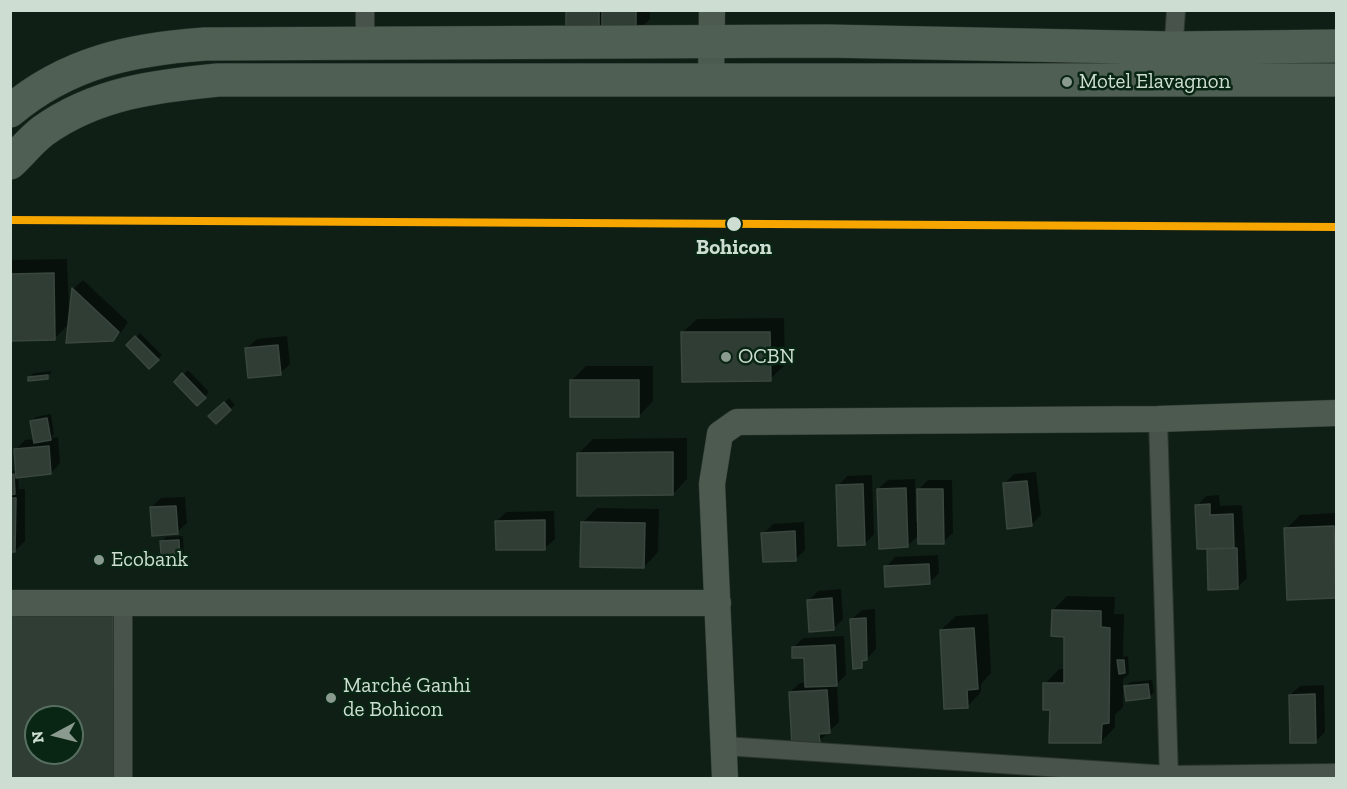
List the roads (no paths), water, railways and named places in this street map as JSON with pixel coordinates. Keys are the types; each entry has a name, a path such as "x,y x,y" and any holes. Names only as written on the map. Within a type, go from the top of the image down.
{"highway":[{"path":"10,111 65,75 112,56 155,47 205,44 827,41 1172,63 1336,80"},
{"path":"10,164 42,132 77,110 119,94 159,85 218,80 828,82 1172,63 1336,46"}],"street":[{"path":"365,10 365,43"},
{"path":"711,80 712,10"},
{"path":"1172,63 1176,10"},
{"path":"725,778 712,484 720,434 737,422 1158,419 1336,412"},
{"path":"1158,419 1169,777"},
{"path":"10,603 718,603"},
{"path":"123,603 123,778"},
{"path":"724,746 1169,777 1336,773"}],"place":[{"name":"Motel Elavagnon","path":"1067,82"},
{"name":"Bohicon","path":"734,224"},
{"name":"OCBN","path":"726,357"},
{"name":"Ecobank","path":"99,560"},
{"name":"Marché Ganhi de Bohicon","path":"331,698"}]}
